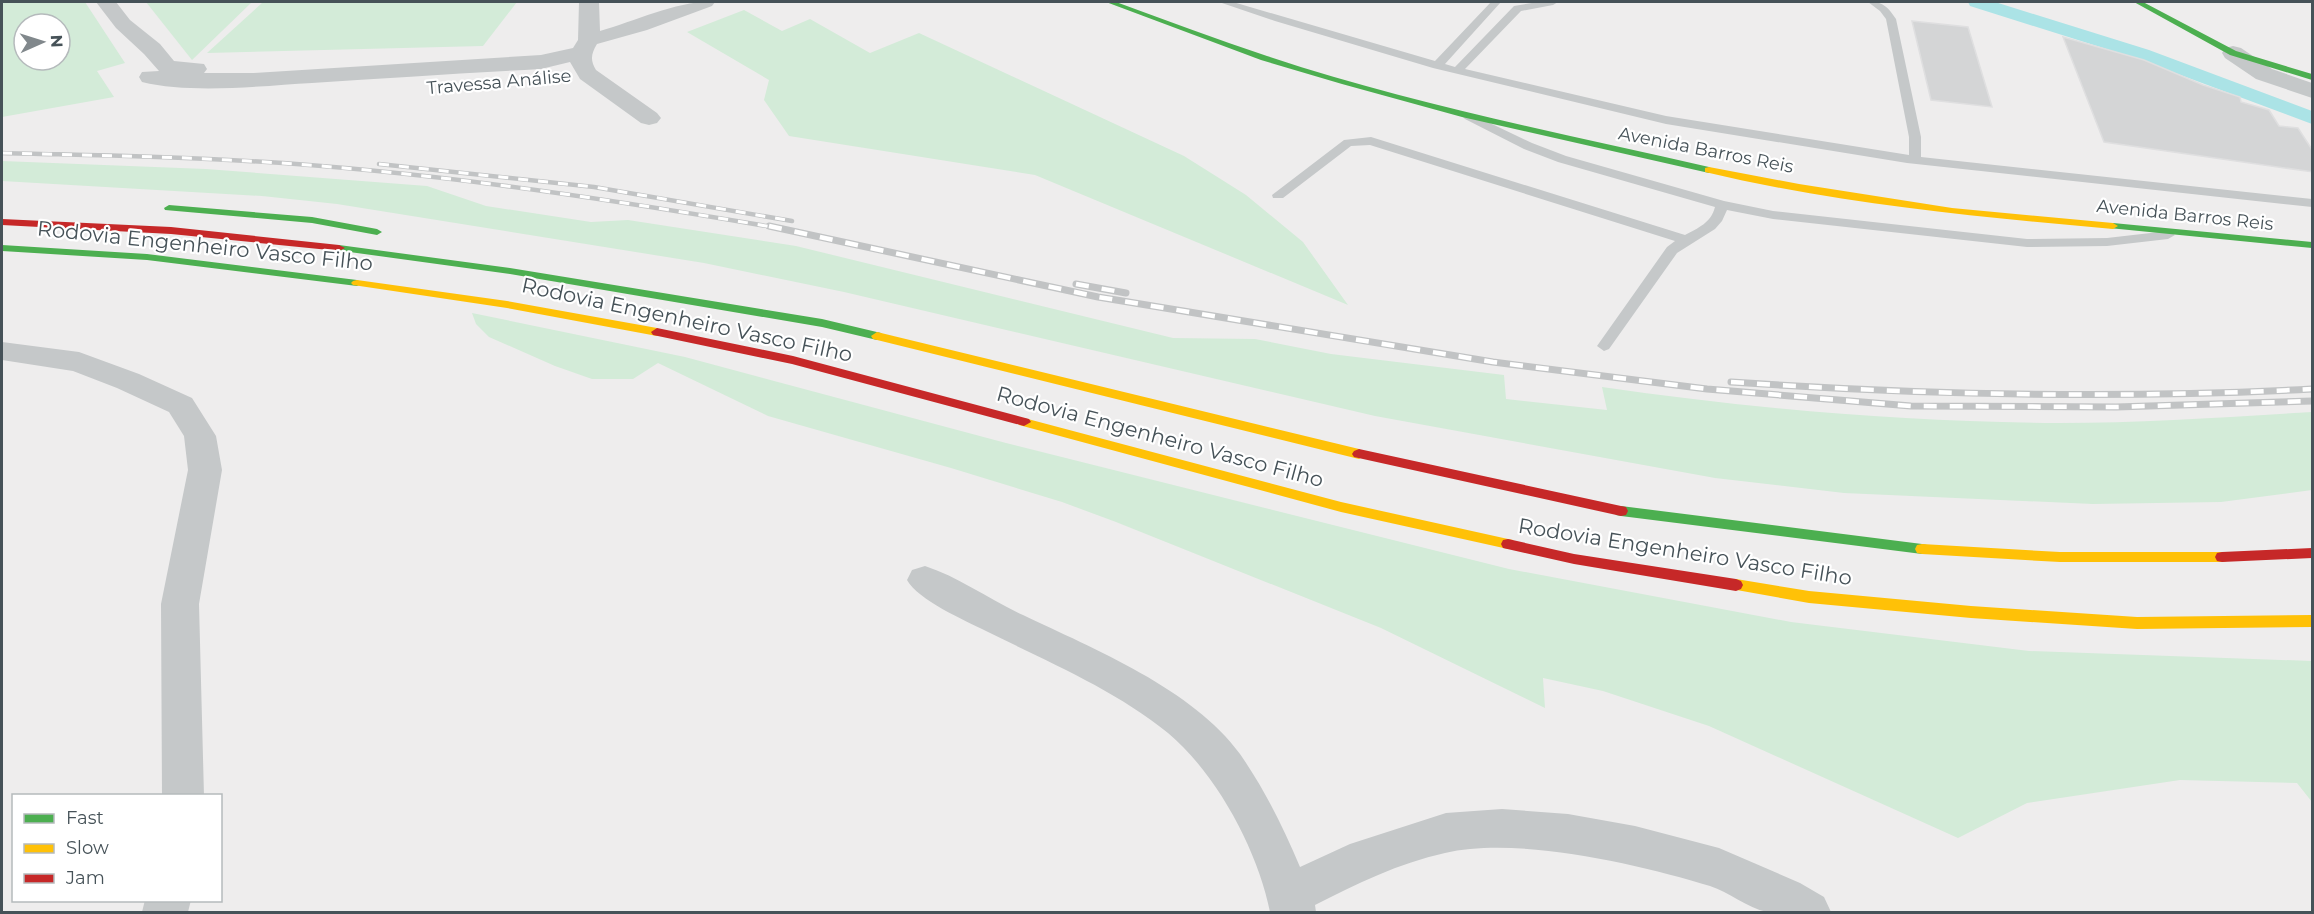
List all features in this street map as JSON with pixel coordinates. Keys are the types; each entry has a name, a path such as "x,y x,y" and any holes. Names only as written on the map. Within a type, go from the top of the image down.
{"main road":[{"name":"Avenida Barros Reis","path":"1110,2 1264,58 1462,114 1601,147 1799,187 1952,210 2313,245"},
{"path":"2138,2 2233,53 2313,77"},
{"path":"153,207 312,220 386,233"},
{"name":"Rodovia Engenheiro Vasco Filho","path":"2,222 129,225 276,239 510,271 822,323 1339,450 1607,509 1915,549 2060,557 2177,558 2313,552"},
{"name":"Rodovia Engenheiro Vasco Filho","path":"2,248 147,257 450,294 552,311 793,360 1341,507 1586,561 1809,597 1971,612 2138,623 2313,621"},
{"path":"455,249 494,261 510,271"}],"street":[{"path":"106,2 123,24 152,49 168,67 292,71 308,75"},
{"path":"589,2 586,56 649,118"},
{"path":"150,77 212,81 541,62 586,56 640,26 705,2"},
{"path":"2233,53 2264,74 2313,91"},
{"name":"Travessa Análise","path":"411,89 586,56"},
{"path":"2,351 79,362 128,381 181,405 200,436 205,470 180,604 183,794"},
{"path":"925,580 981,612 1116,677 1183,722 1224,765 1259,821 1292,904 1350,864 1446,833 1502,828 1568,834 1635,846 1719,868 1784,898 1808,912"}],"lane":[{"path":"1224,2 1437,66 1666,120 1797,143 1915,159 2074,179 2313,202"},
{"path":"1437,66 1496,2"},
{"path":"1457,71 1518,8 1552,2"},
{"path":"1873,2 1884,9 1891,19 1915,137 1915,159"},
{"path":"1462,114 1528,146 1563,159 1722,205 1796,218 2027,243 2107,242 2189,232"},
{"path":"1278,195 1348,144 1371,141 1683,239"},
{"path":"1604,346 1672,250 1683,239 1714,226 1721,216 1722,205"}],"green space":[{"path":"2,2 85,2 125,63 97,71 114,97 2,117"},
{"path":"146,2 252,2 192,60"},
{"path":"263,2 517,2 483,46 207,53"},
{"path":"744,10 782,31 810,19 870,53 919,33 1184,156 1246,195 1303,242 1348,305 1035,175 789,136 764,100 769,80 687,32"},
{"path":"2,161 206,169 427,186 486,206 591,222 628,220 796,246 1173,338 1255,339 1331,354 1504,375 1506,399 1607,410 1602,387 1773,408 1944,420 2122,422 2312,412 2312,490 2221,502 2093,504 1844,493 1715,478 1375,416 844,292 704,263 337,204 262,196 2,181"},
{"path":"472,313 685,357 1006,443 1509,569 1791,622 2029,651 2312,661 2312,802 2297,783 2180,780 2027,803 1958,838 1709,726 1603,691 1543,678 1545,708 1381,628 1062,502 768,416 658,363 633,379 592,379 555,366 489,337 476,324"}],"building":[{"path":"1912,21 1968,27 1992,107 1931,100"},
{"path":"2063,37 2144,60 2203,85 2240,97 2241,102 2269,110 2279,126 2298,128 2313,151 2313,172 2104,142"}],"waterway":[{"path":"1977,2 2142,54 2312,118"}],"railway":[{"path":"2,153 201,159 367,170 573,195 778,228"},
{"path":"379,164 594,187 792,221"},
{"path":"769,226 1098,297 1493,362 1707,389 1911,406 2116,407 2312,401"},
{"path":"1076,284 1126,293"},
{"path":"1731,382 1949,393 2094,395 2312,389"}],"traffic: fast":[{"path":"1110,2 1264,58 1345,82 1462,114 1709,170"},
{"path":"2138,2 2233,53 2312,77"},
{"path":"169,208 312,220 377,232"},
{"path":"2113,226 2312,245"},
{"path":"2,248 147,257 357,283"},
{"path":"339,248 510,271 822,323 877,336"},
{"path":"1621,511 1922,549"}],"traffic: slow":[{"path":"1709,170 1952,211 2113,226"},
{"path":"357,283 507,304 657,332"},
{"path":"877,336 1359,454"},
{"path":"1024,422 1341,507 1508,544"},
{"path":"1922,549 2060,557 2222,557"},
{"path":"1736,585 1809,597 1971,612 2137,623 2312,621"}],"traffic: jam":[{"path":"2,222 171,230 339,248"},
{"path":"657,332 793,360 1024,422"},
{"path":"1359,454 1621,511"},
{"path":"1508,544 1574,559 1736,585"},
{"path":"2222,557 2312,553"}]}
